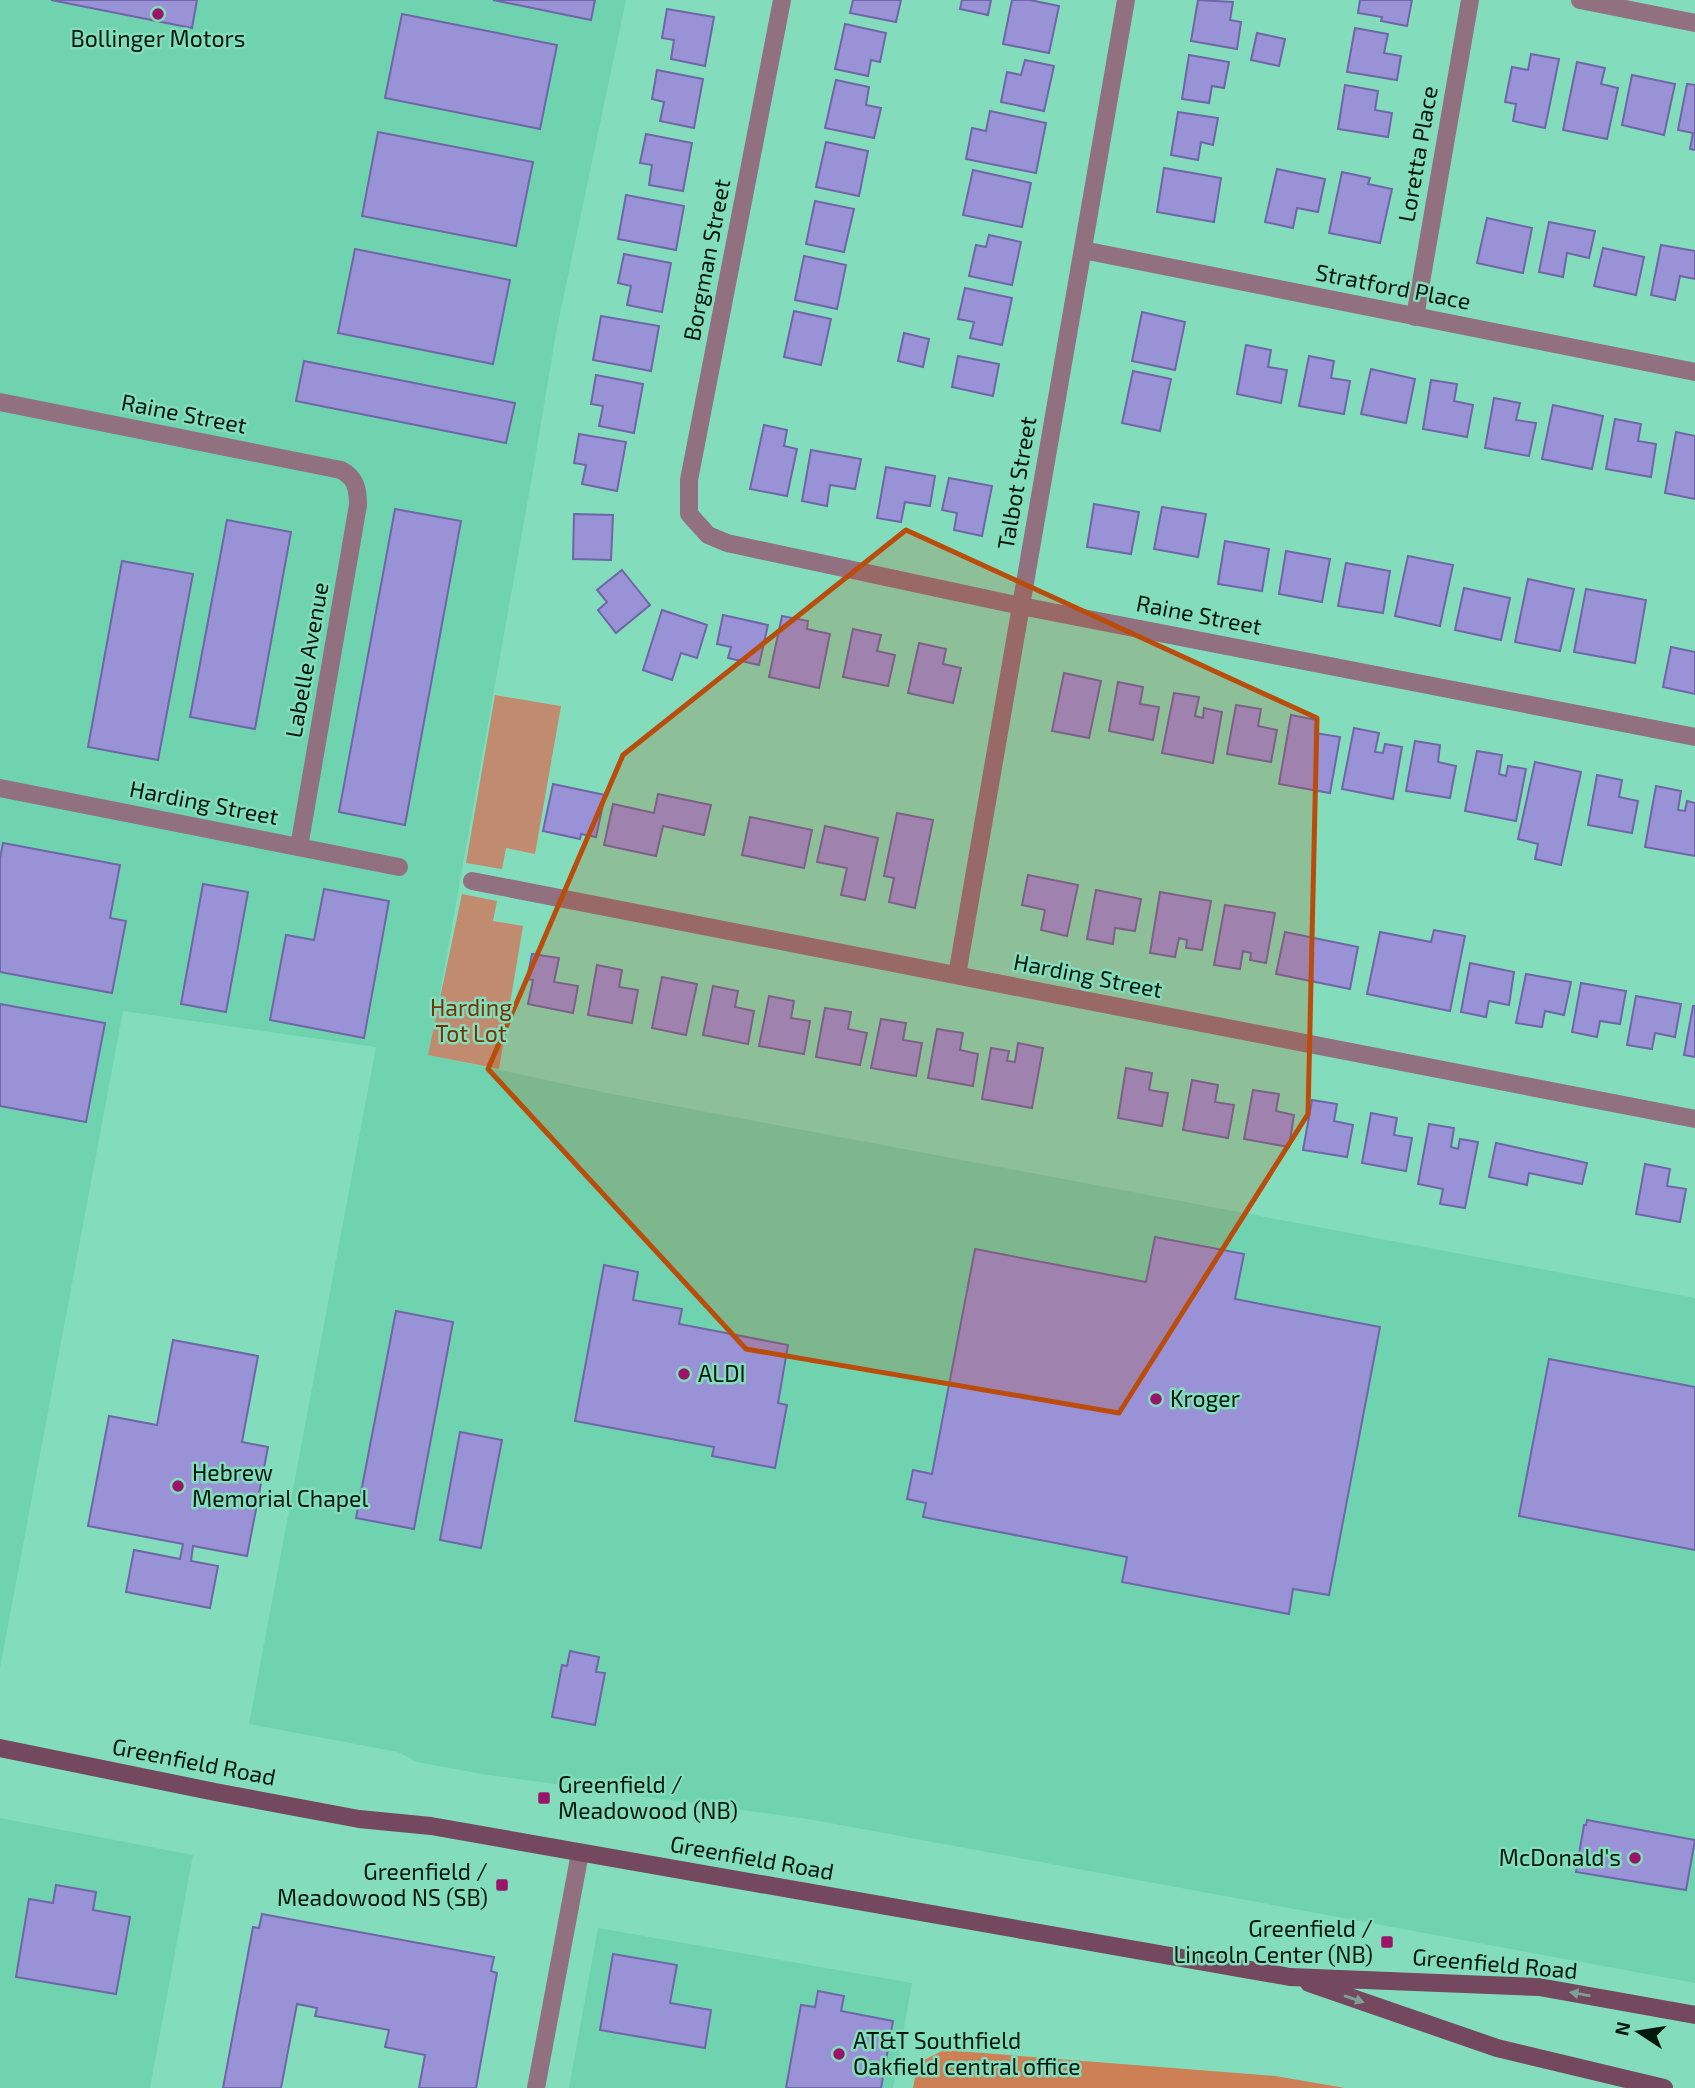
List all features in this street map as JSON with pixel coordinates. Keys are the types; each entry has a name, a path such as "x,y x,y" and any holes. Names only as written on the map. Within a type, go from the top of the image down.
{"main road":[{"name":"Greenfield Road","path":"0,1748 359,1819 431,1826 1290,1977 1539,1987 1695,2015"},
{"name":"Greenfield Road","path":"1290,1977 1497,2048 1664,2088"}],"street":[{"name":"Borgman Street","path":"699,525 689,514 689,480 782,0"},
{"name":"Talbot Street","path":"957,975 1126,0"},
{"name":"Loretta Place","path":"1415,317 1470,0"},
{"path":"1580,0 1695,23"},
{"name":"Stratford Place","path":"1083,250 1695,372"},
{"name":"Raine Street","path":"0,402 341,470 355,481"},
{"name":"Labelle Avenue","path":"299,847 358,505 355,481"},
{"name":"Raine Street","path":"699,525 708,535 727,543 1021,606 1695,737"},
{"name":"Harding Street","path":"0,788 399,867"},
{"name":"Harding Street","path":"472,881 1695,1119"},
{"path":"536,2088 580,1853"}],"highlighted area":[{"path":"906,530 1317,718 1308,1114 1119,1413 746,1349 488,1069 623,755"}],"shaded area":[{"path":"0,0 626,0 556,333 429,1055 612,1094 1695,1298 1695,1983 808,1819 482,1774 417,1762 398,1752 249,1724 376,1047 123,1011 0,1668"},
{"path":"0,1818 193,1855 150,2088 0,2088"},
{"path":"598,1928 912,1983 893,2088 569,2088"},
{"path":"944,2050 1275,2076 1345,2088 913,2088 918,2063"}],"green space":[{"path":"495,695 561,706 535,854 506,848 502,869 466,863"},
{"name":"Harding Tot Lot","path":"462,894 497,901 493,921 523,926 499,1069 428,1055"}],"building":[{"name":"Bollinger Motors","path":"51,0 197,0 192,28"},
{"path":"493,0 595,0 591,20"},
{"path":"853,0 901,0 896,22 850,13"},
{"path":"962,0 991,0 988,15 960,9"},
{"path":"1012,0 1030,0 1059,6 1049,53 1003,44"},
{"path":"1198,0 1233,2 1230,20 1241,22 1237,49 1191,41"},
{"path":"1360,0 1412,0 1407,26 1381,21 1382,17 1358,13"},
{"path":"667,9 714,17 705,66 671,59 674,40 662,38"},
{"path":"402,14 557,45 540,129 385,98"},
{"path":"845,24 886,33 880,62 871,60 868,76 835,69"},
{"path":"1355,28 1388,34 1384,53 1401,56 1397,80 1347,72"},
{"path":"1257,33 1285,39 1279,66 1251,60"},
{"path":"1531,54 1559,59 1545,128 1513,121 1516,104 1505,102 1512,67 1528,70"},
{"path":"1189,55 1229,62 1224,88 1212,86 1209,103 1182,99"},
{"path":"1025,60 1054,66 1044,111 1001,102 1007,72 1021,75"},
{"path":"1577,62 1605,68 1601,84 1618,88 1607,139 1563,130"},
{"path":"657,70 703,79 694,128 660,121 664,102 652,99"},
{"path":"1632,75 1675,84 1664,135 1622,125"},
{"path":"836,80 869,87 866,105 881,108 874,138 825,128"},
{"path":"1687,84 1695,85 1695,150 1690,149 1693,133 1678,130"},
{"path":"1345,85 1378,91 1375,110 1392,113 1388,137 1338,129"},
{"path":"990,111 1046,123 1036,173 966,159 972,128 986,131"},
{"path":"1178,112 1218,118 1213,145 1201,142 1198,160 1171,155"},
{"path":"378,132 533,162 516,246 362,216"},
{"path":"646,134 692,143 683,191 649,185 652,165 640,163"},
{"path":"826,142 868,151 859,196 816,187"},
{"path":"1164,168 1221,178 1214,222 1157,212"},
{"path":"1277,169 1325,179 1318,212 1297,208 1293,228 1265,222"},
{"path":"973,170 1031,183 1022,227 963,215"},
{"path":"1342,172 1370,178 1368,184 1392,189 1380,243 1329,233"},
{"path":"626,195 684,206 676,250 618,239"},
{"path":"815,201 854,209 844,252 806,244"},
{"path":"1487,218 1532,228 1523,273 1477,263"},
{"path":"1549,222 1595,231 1589,258 1567,253 1563,277 1539,272"},
{"path":"989,235 1021,242 1012,285 969,276 976,245 986,247"},
{"path":"1661,245 1695,251 1695,279 1680,276 1675,300 1651,295"},
{"path":"1603,248 1644,257 1636,295 1594,286"},
{"path":"355,249 510,280 493,364 338,333"},
{"path":"624,254 671,263 662,312 627,305 631,286 618,283"},
{"path":"804,256 846,265 837,309 795,300"},
{"path":"965,288 1012,298 1002,345 970,338 974,322 958,319"},
{"path":"794,311 831,319 821,365 784,357"},
{"path":"1142,312 1185,322 1175,370 1132,361"},
{"path":"601,316 659,326 651,371 593,360"},
{"path":"904,333 929,339 923,367 898,361"},
{"path":"1246,345 1271,350 1268,367 1287,370 1281,403 1237,394"},
{"path":"958,356 999,364 993,396 952,387"},
{"path":"1309,356 1334,361 1331,378 1350,381 1344,414 1299,406"},
{"path":"304,361 515,403 506,443 296,401"},
{"path":"1371,369 1415,379 1406,423 1361,414"},
{"path":"1133,371 1171,379 1160,431 1122,423"},
{"path":"596,375 643,384 634,433 599,426 603,406 591,404"},
{"path":"1431,380 1457,384 1454,401 1473,405 1467,437 1423,429"},
{"path":"1494,398 1520,403 1516,420 1536,423 1529,456 1485,448"},
{"path":"1553,405 1603,416 1592,469 1542,459"},
{"path":"1615,419 1641,424 1638,441 1656,444 1651,477 1606,469"},
{"path":"764,425 787,430 784,446 797,449 787,496 750,489"},
{"path":"1676,432 1695,436 1695,499 1665,493"},
{"path":"579,434 626,442 617,491 582,484 586,465 574,463"},
{"path":"811,450 861,459 855,489 830,485 827,506 802,501"},
{"path":"886,467 935,476 930,506 905,502 901,522 877,518"},
{"path":"949,478 992,486 982,536 954,530 957,513 942,510"},
{"path":"1094,504 1139,512 1131,554 1087,547"},
{"path":"1162,507 1206,514 1198,557 1154,549"},
{"path":"395,509 461,521 405,825 339,812"},
{"path":"574,514 613,515 611,560 573,559"},
{"path":"227,520 291,532 255,729 190,717"},
{"path":"1225,541 1269,549 1262,591 1218,584"},
{"path":"1286,551 1330,559 1322,602 1279,594"},
{"path":"1408,556 1453,565 1440,626 1395,616"},
{"path":"122,561 193,574 158,760 88,747"},
{"path":"1346,563 1390,571 1383,613 1338,606"},
{"path":"622,570 650,605 616,633 598,610 607,602 597,590"},
{"path":"1528,579 1574,589 1560,651 1515,642"},
{"path":"1464,588 1510,598 1501,640 1455,630"},
{"path":"1586,589 1646,600 1635,663 1574,652"},
{"path":"662,610 707,625 697,658 681,653 672,680 643,670"},
{"path":"723,615 768,625 759,665 728,658 731,647 717,644"},
{"path":"782,616 808,621 807,629 830,634 819,688 769,677"},
{"path":"853,629 881,635 877,651 895,655 888,686 843,677"},
{"path":"919,643 946,649 943,664 961,668 953,703 908,693"},
{"path":"1671,647 1695,652 1695,694 1663,687"},
{"path":"1064,673 1101,681 1089,738 1052,731"},
{"path":"1118,682 1143,687 1140,704 1159,707 1153,740 1109,731"},
{"path":"1174,693 1199,697 1195,716 1203,718 1204,708 1222,712 1213,763 1162,753"},
{"path":"1236,705 1261,709 1258,726 1277,730 1271,762 1227,754"},
{"path":"1291,715 1317,720 1315,733 1340,737 1330,793 1279,784"},
{"path":"1354,728 1379,733 1375,752 1383,753 1385,744 1402,747 1393,799 1342,789"},
{"path":"1415,741 1440,745 1438,762 1456,766 1450,798 1406,791"},
{"path":"1477,751 1502,755 1499,774 1506,776 1508,766 1526,769 1516,821 1465,811"},
{"path":"1535,762 1581,772 1561,865 1535,859 1538,844 1518,839"},
{"path":"1597,775 1622,780 1619,797 1638,801 1632,833 1588,825"},
{"path":"553,784 605,795 596,837 581,834 580,839 543,831"},
{"path":"1656,786 1681,791 1678,810 1685,811 1687,801 1695,803 1695,856 1645,847"},
{"path":"658,794 711,805 704,835 663,826 656,856 604,845 613,804 654,813"},
{"path":"897,813 933,820 915,908 889,902 894,878 884,876"},
{"path":"750,817 812,830 804,868 742,855"},
{"path":"825,826 878,838 865,900 841,895 847,868 817,862"},
{"path":"3,843 120,865 110,918 126,921 112,993 0,972 0,858"},
{"path":"1028,875 1078,885 1067,936 1041,930 1045,910 1022,905"},
{"path":"203,884 248,892 226,1012 181,1004"},
{"path":"324,889 389,901 364,1038 270,1020 286,935 314,940"},
{"path":"1096,890 1141,899 1135,931 1115,928 1113,944 1087,939"},
{"path":"1160,892 1211,901 1202,950 1186,948 1187,940 1179,938 1175,957 1150,953"},
{"path":"1225,905 1275,913 1266,963 1250,960 1251,953 1243,951 1240,969 1214,965"},
{"path":"1434,930 1465,936 1450,1011 1367,994 1380,932 1431,942"},
{"path":"1285,932 1358,947 1350,989 1276,974"},
{"path":"532,954 559,958 554,982 578,986 573,1013 528,1004 533,980 527,979"},
{"path":"1470,963 1514,972 1509,1005 1489,1001 1486,1017 1461,1012"},
{"path":"597,965 622,970 619,987 638,990 632,1023 588,1015"},
{"path":"1526,974 1571,982 1564,1015 1545,1011 1542,1027 1516,1023"},
{"path":"662,977 697,984 686,1035 652,1028"},
{"path":"1581,983 1626,991 1620,1024 1600,1021 1597,1037 1572,1032"},
{"path":"713,986 738,991 735,1007 754,1011 748,1044 703,1035"},
{"path":"769,996 794,1001 791,1018 810,1021 804,1054 759,1046"},
{"path":"1636,996 1681,1004 1675,1037 1655,1033 1652,1049 1627,1045"},
{"path":"0,1004 105,1023 86,1122 0,1106"},
{"path":"1695,1006 1695,1057 1684,1055"},
{"path":"825,1008 851,1012 848,1029 867,1033 860,1065 816,1057"},
{"path":"881,1019 906,1023 903,1040 922,1043 916,1076 871,1068"},
{"path":"937,1029 963,1033 960,1050 978,1054 973,1086 928,1078"},
{"path":"1018,1043 1043,1048 1032,1108 982,1099 991,1048 1009,1051 1007,1061 1015,1062"},
{"path":"1126,1068 1152,1073 1149,1090 1168,1093 1162,1126 1118,1118"},
{"path":"1192,1080 1218,1085 1215,1102 1234,1105 1228,1138 1183,1130"},
{"path":"1253,1090 1279,1094 1276,1111 1294,1115 1289,1147 1244,1139"},
{"path":"1312,1100 1337,1104 1334,1121 1353,1125 1347,1157 1303,1150"},
{"path":"1371,1113 1397,1118 1394,1135 1412,1138 1406,1171 1362,1163"},
{"path":"1429,1124 1454,1128 1451,1147 1458,1149 1460,1139 1478,1142 1465,1208 1440,1204 1443,1189 1418,1184"},
{"path":"1496,1143 1587,1163 1582,1184 1529,1173 1527,1185 1489,1177"},
{"path":"1645,1164 1670,1169 1667,1186 1686,1189 1680,1222 1636,1214"},
{"name":"Kroger","path":"1155,1237 1244,1254 1235,1299 1380,1327 1329,1595 1293,1589 1289,1614 1122,1582 1127,1557 923,1517 926,1503 907,1499 913,1470 932,1474 975,1249 1146,1282"},
{"name":"ALDI","path":"604,1265 638,1272 633,1300 682,1309 679,1324 788,1345 778,1403 787,1405 775,1468 712,1456 714,1447 575,1421"},
{"path":"396,1311 453,1322 414,1529 356,1518"},
{"name":"Hebrew Memorial Chapel","path":"173,1340 258,1356 242,1442 268,1447 247,1556 193,1546 191,1561 218,1566 210,1608 126,1592 134,1550 180,1559 183,1544 88,1526 109,1416 157,1425"},
{"path":"1549,1359 1695,1387 1695,1550 1519,1516"},
{"path":"460,1432 502,1440 481,1548 440,1540"},
{"path":"570,1651 599,1657 596,1672 605,1673 595,1725 552,1717 562,1665 567,1666"},
{"name":"McDonald's","path":"1587,1820 1695,1840 1686,1890 1576,1872"},
{"path":"56,1885 96,1892 93,1910 130,1917 116,1994 16,1977 29,1899 53,1903"},
{"path":"262,1914 494,1957 491,1971 497,1973 476,2088 419,2088 425,2055 385,2047 389,2030 315,2016 317,2008 297,2004 281,2088 223,2088 253,1927 259,1928"},
{"path":"613,1954 677,1965 670,2003 711,2010 705,2048 600,2030"},
{"name":"AT&T Southfield Oakfield central office","path":"818,1991 844,1996 841,2011 893,2021 881,2088 786,2088 801,2005 815,2007"}],"place":[{"name":"Bollinger Motors","path":"158,14"},
{"name":"ALDI","path":"684,1374"},
{"name":"Kroger","path":"1156,1399"},
{"name":"Hebrew Memorial Chapel","path":"178,1486"},
{"name":"Greenfield / Meadowood (NB)","path":"544,1798"},
{"name":"McDonald's","path":"1635,1858"},
{"name":"Greenfield / Meadowood NS (SB)","path":"502,1885"},
{"name":"Greenfield / Lincoln Center (NB)","path":"1387,1942"},
{"name":"AT&T Southfield Oakfield central office","path":"839,2054"}]}
